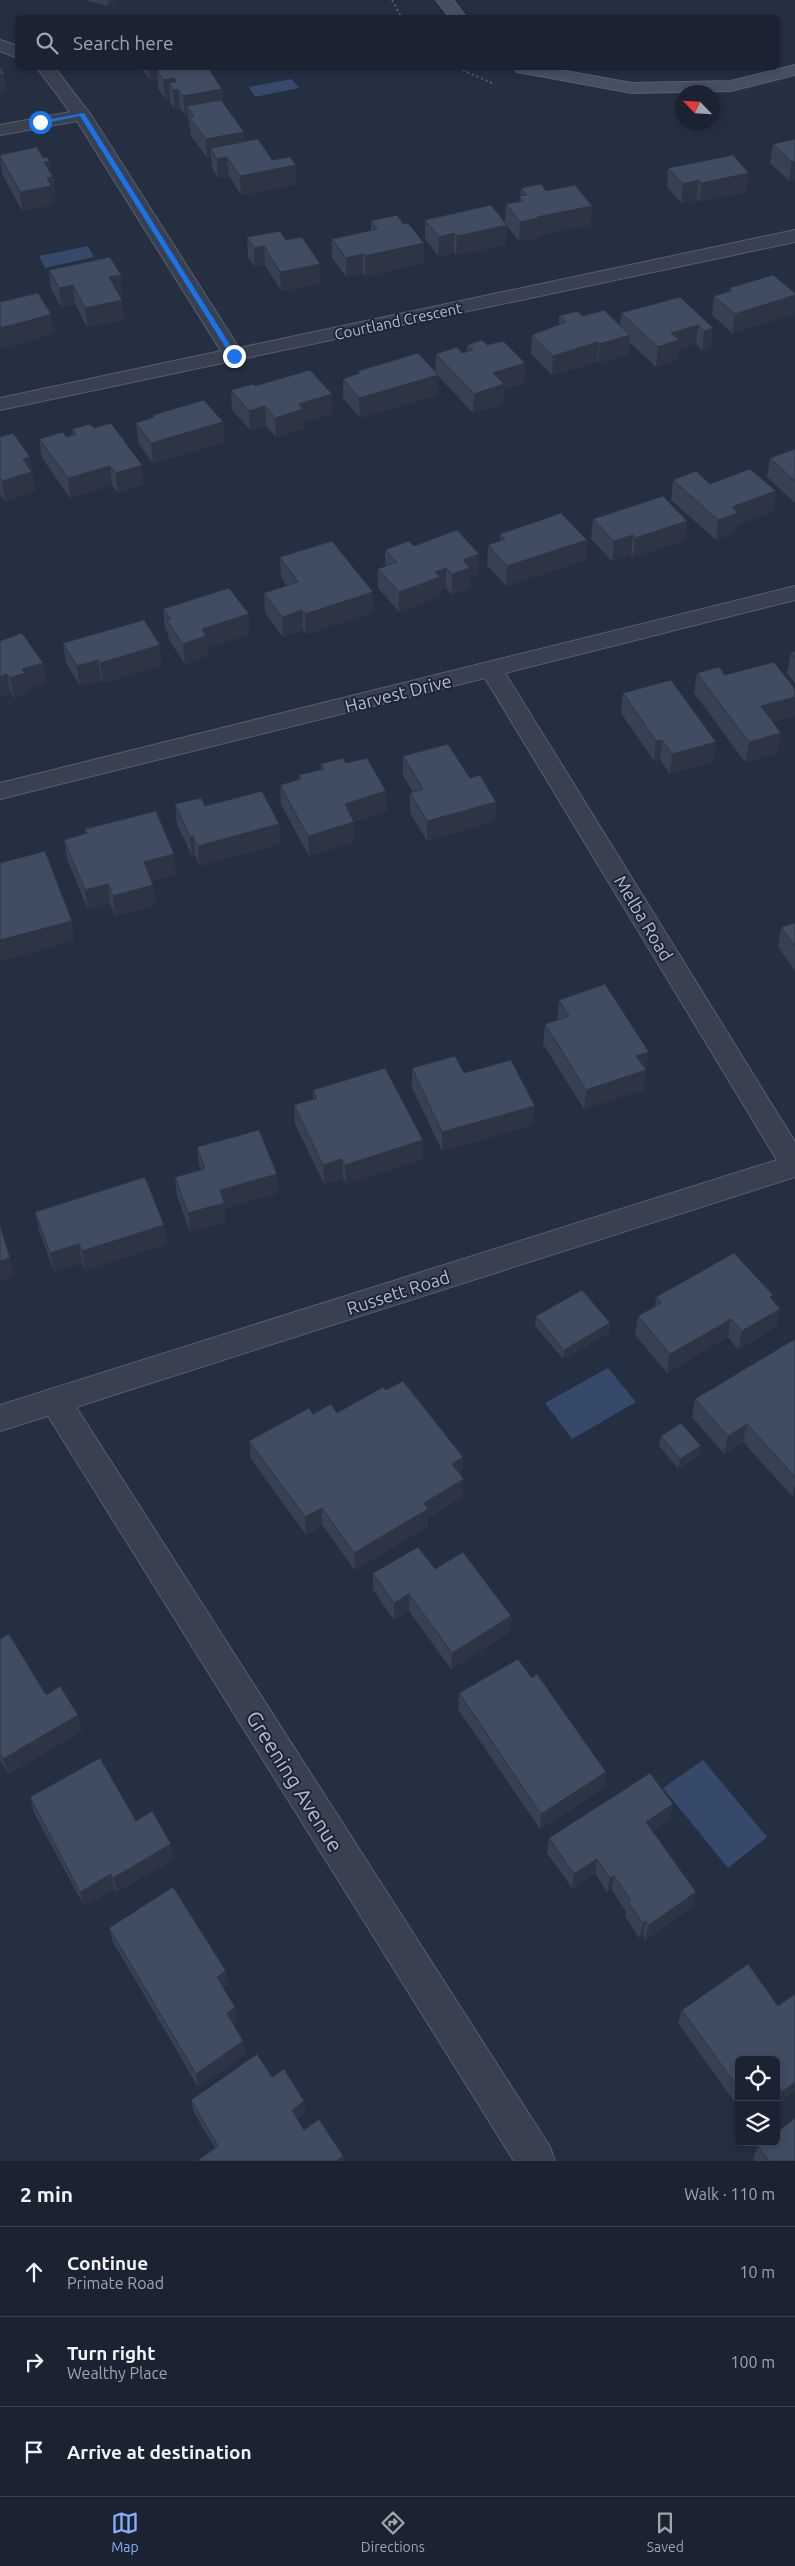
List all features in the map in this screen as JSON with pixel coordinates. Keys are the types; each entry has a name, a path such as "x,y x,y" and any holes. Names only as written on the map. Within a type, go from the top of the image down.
{"main road":[{"path":"444,0 456,15"},
{"path":"534,70 632,88 732,86 795,70"}],"street":[{"path":"0,46 15,52"},
{"path":"48,70 82,114 234,356"},
{"path":"0,130 82,114"},
{"name":"Courtland Crescent","path":"0,404 795,236"},
{"name":"Harvest Drive","path":"0,791 795,593"},
{"name":"Melba Road","path":"492,670 795,1166"},
{"name":"Russett Road","path":"0,1418 795,1166"},
{"name":"Greening Avenue","path":"55,1401 536,2161"}],"path":[{"path":"392,0 400,15"}],"water":[{"path":"292,79 299,88 255,97 249,87"},
{"path":"88,246 94,257 45,268 39,256"},
{"path":"608,1368 636,1402 572,1439 545,1403"},
{"path":"703,1760 767,1837 728,1868 663,1788"}],"building":[{"path":"157,70 210,70 222,89 183,96 178,89 173,90 169,83 176,82 174,78 163,80"},
{"path":"221,100 244,132 206,139 189,117 194,116 187,106"},
{"path":"258,139 272,160 290,157 296,165 240,176 227,157 217,159 211,148"},
{"path":"795,139 795,161 792,162 773,144"},
{"path":"37,147 43,158 47,157 50,161 44,162 53,177 47,178 51,186 20,192 0,155"},
{"path":"733,155 749,173 701,183 699,180 683,184 668,168"},
{"path":"541,184 546,191 575,185 592,206 520,222 506,204 523,201 519,196 527,195 521,188"},
{"path":"491,205 507,225 457,236 454,233 439,237 425,220"},
{"path":"397,215 403,224 408,223 424,243 365,256 363,254 346,258 332,239 377,229 371,221"},
{"path":"280,231 286,240 302,237 320,264 280,272 264,246 254,248 247,237"},
{"path":"110,257 121,275 109,277 122,300 85,308 73,285 59,288 49,270"},
{"path":"773,275 795,295 735,314 714,296 732,291 729,288"},
{"path":"38,293 51,314 0,328 0,302"},
{"path":"680,297 713,328 704,331 698,325 671,333 679,340 658,347 621,313"},
{"path":"604,310 630,335 599,344 598,342 553,356 532,335 566,322 559,316 577,311 583,316"},
{"path":"482,340 487,345 503,341 525,363 493,373 504,384 474,394 436,354 457,347 462,353 473,350 467,345"},
{"path":"418,353 438,375 359,398 343,379 360,373 358,371"},
{"path":"310,370 332,394 299,404 303,409 275,418 265,406 249,411 231,390 253,384 255,386"},
{"path":"204,400 223,422 151,443 136,423 154,417 153,415"},
{"path":"111,423 142,465 116,473 110,466 68,478 39,439 63,432 66,437 76,434 72,429 90,424 94,428"},
{"path":"13,433 30,457 23,459 32,472 2,481 0,478 0,437"},
{"path":"795,449 795,481 770,458"},
{"path":"750,469 776,491 732,507 738,513 718,520 673,480 696,471 710,484"},
{"path":"663,496 687,521 635,538 633,535 614,541 593,519"},
{"path":"561,513 587,540 507,566 488,545 505,539 500,534"},
{"path":"457,530 479,554 463,560 470,568 452,574 446,568 435,572 440,577 399,592 378,569 397,562 385,550 409,541 414,546"},
{"path":"332,541 373,592 305,614 302,610 282,617 264,593 298,582 280,557"},
{"path":"229,588 249,614 202,629 206,636 183,644 167,621 171,619 163,609"},
{"path":"144,620 160,645 100,663 98,660 77,666 63,643"},
{"path":"22,633 43,663 22,669 25,673 10,678 7,674 0,677 0,641"},
{"path":"774,662 795,689 795,697 761,706 781,733 749,742 697,673 719,667 725,675"},
{"path":"671,680 716,742 672,754 662,740 656,741 623,693"},
{"path":"448,744 470,778 480,775 496,802 427,821 410,793 423,789 403,756"},
{"path":"343,758 346,763 367,758 386,791 345,804 354,822 308,836 280,785 301,779 299,775 324,769 320,764"},
{"path":"262,791 279,824 198,846 193,836 190,837 175,804 201,798 205,806"},
{"path":"156,811 174,854 144,862 153,885 113,896 108,884 85,890 64,840 87,833 85,829"},
{"path":"45,851 72,921 0,940 0,863"},
{"path":"795,923 795,946 781,927"},
{"path":"605,984 649,1052 636,1056 646,1070 586,1090 545,1024 569,1016 559,1000"},
{"path":"455,1056 464,1073 511,1060 535,1106 442,1132 412,1068"},
{"path":"385,1068 423,1140 345,1165 342,1159 323,1165 294,1105 317,1098 313,1090"},
{"path":"259,1130 277,1174 220,1190 224,1203 188,1213 175,1177 205,1169 197,1147"},
{"path":"145,1177 164,1225 82,1251 79,1244 50,1253 35,1212"},
{"path":"0,1225 10,1258 0,1261"},
{"path":"734,1253 773,1295 770,1297 780,1309 742,1331 731,1319 670,1354 638,1316 661,1303 656,1297"},
{"path":"582,1290 610,1323 564,1350 536,1316"},
{"path":"795,1339 795,1477 747,1424 728,1436 695,1399"},
{"path":"403,1381 463,1457 452,1464 464,1479 424,1503 428,1509 354,1553 322,1508 305,1517 249,1441 309,1408 313,1414 331,1404 337,1413 383,1387 386,1390"},
{"path":"681,1423 701,1446 680,1459 661,1436"},
{"path":"418,1547 435,1569 463,1552 511,1616 452,1653 409,1594 394,1603 373,1573"},
{"path":"9,1634 46,1695 60,1686 78,1715 3,1759 0,1753 0,1639"},
{"path":"518,1659 532,1678 537,1674 606,1772 541,1814 459,1693"},
{"path":"100,1758 136,1821 152,1811 171,1844 113,1878 111,1874 80,1892 30,1797"},
{"path":"650,1773 673,1804 646,1822 696,1892 649,1925 646,1921 643,1923 628,1902 631,1900 614,1876 610,1878 597,1859 574,1874 549,1838"},
{"path":"173,1887 226,1971 217,1977 235,2007 227,2013 243,2041 196,2074 109,1928"},
{"path":"748,1964 778,2006 795,1994 795,2082 782,2092 780,2089 780,2056 735,2056 735,2083 682,2010"},
{"path":"257,2054 272,2077 284,2069 304,2101 292,2110 304,2130 319,2119 343,2156 336,2161 197,2161 218,2146 191,2100"},
{"path":"795,2118 795,2161 769,2161 758,2146 780,2146 780,2130"}],"route":[{"path":"40,122 82,114 234,356"}]}
